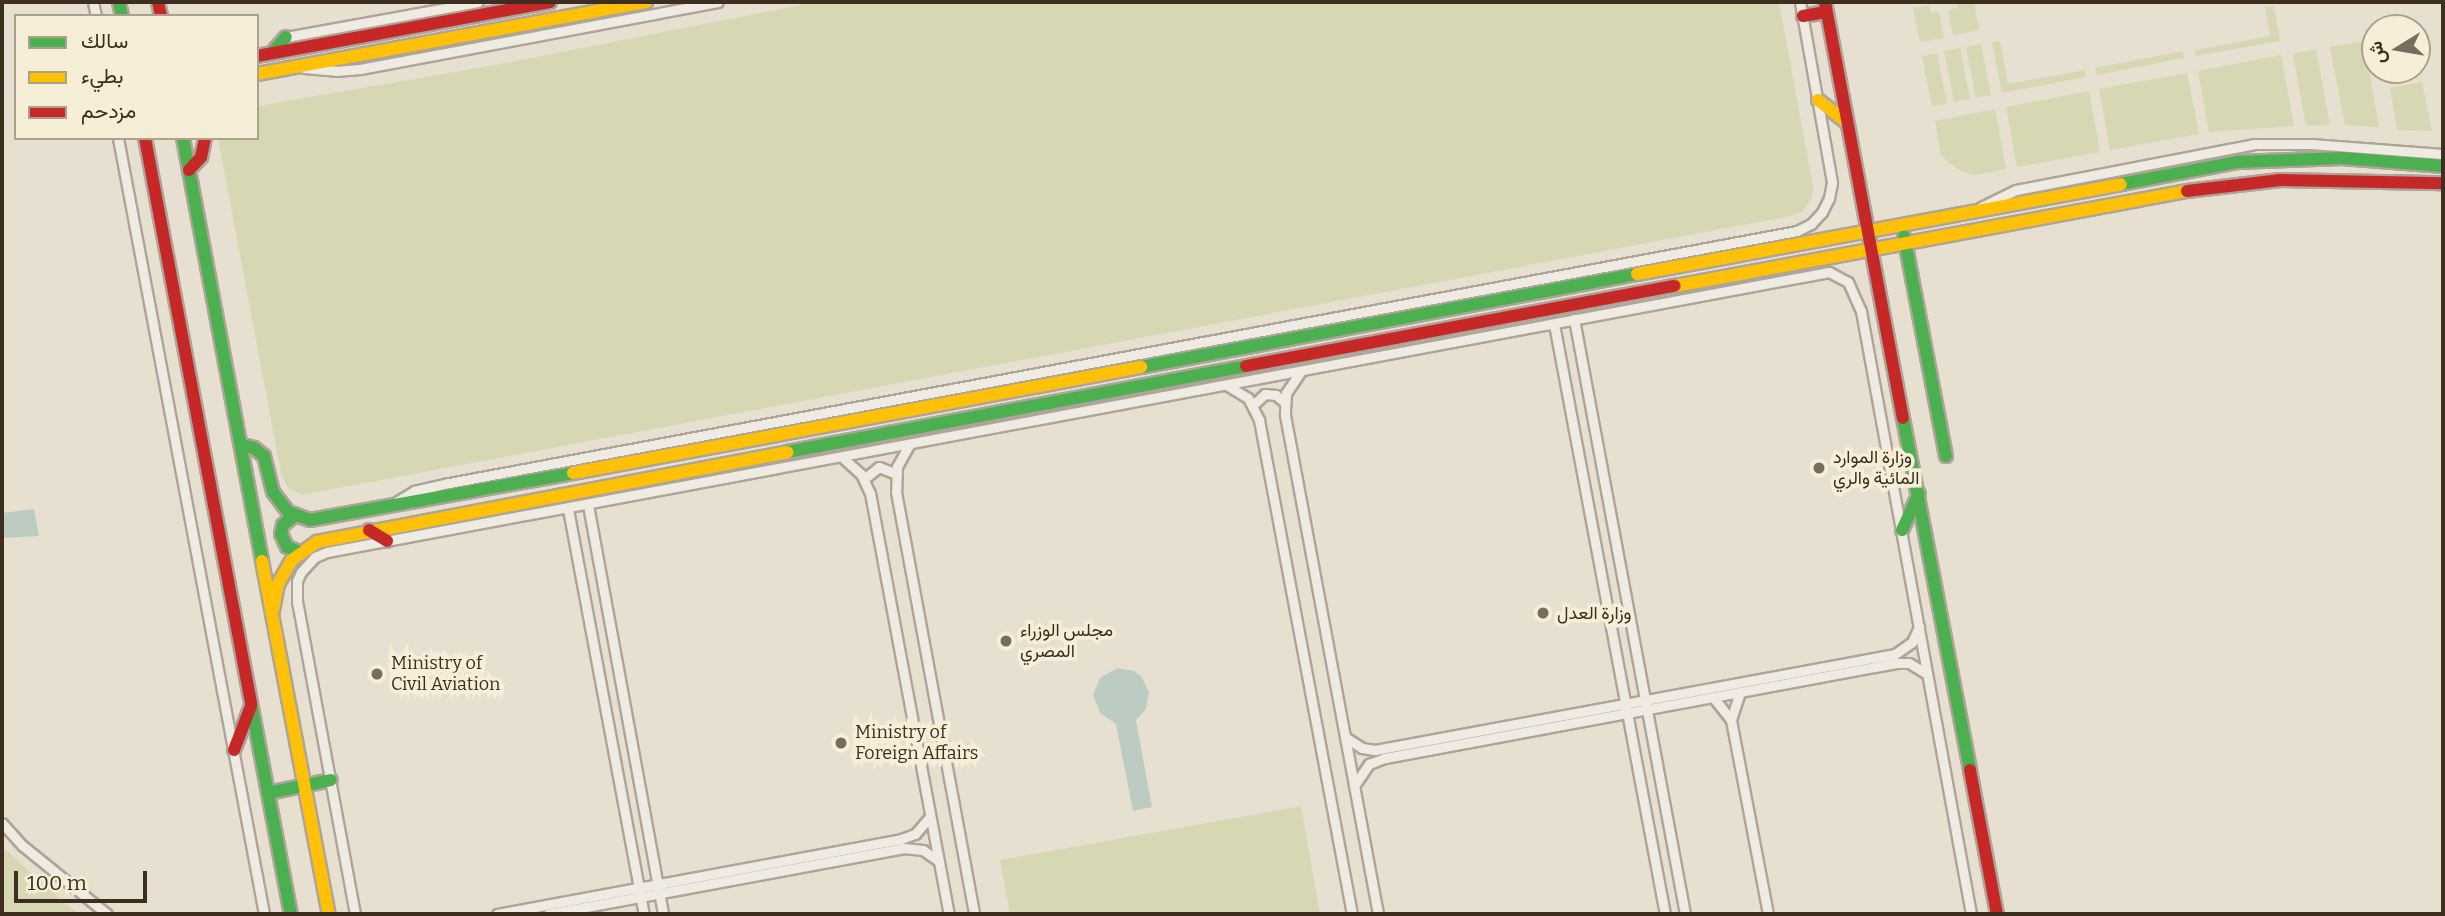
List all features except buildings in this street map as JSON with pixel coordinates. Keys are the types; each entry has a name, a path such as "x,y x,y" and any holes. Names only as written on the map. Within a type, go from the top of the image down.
{"street":[{"path":"272,53 286,37 478,2"},
{"path":"259,56 550,2"},
{"path":"259,74 646,2"},
{"path":"299,66 335,71 360,69 718,2"},
{"path":"242,445 254,448 264,456 277,499 294,516 319,520 385,510 1213,355 1749,247 1804,228 1817,218 1826,205 1832,182 1800,2"},
{"path":"1803,16 1826,7 1997,914"},
{"path":"1818,100 1847,123"},
{"path":"118,140 264,914"},
{"path":"145,140 291,914"},
{"path":"183,140 329,914"},
{"path":"189,170 201,157 205,140"},
{"path":"1968,214 2016,190 2254,144 2311,144 2443,154"},
{"path":"385,510 414,491 449,483 1749,247 1902,226 2237,162 2342,158 2443,166"},
{"path":"2415,182 2416,165"},
{"path":"355,914 299,617 297,581 301,572 315,557 387,541 588,505 738,470 1195,376 1871,248 2236,183 2332,180 2443,184"},
{"path":"1902,226 1947,456"},
{"path":"1755,271 1757,285"},
{"path":"273,610 278,584 300,552 317,542 369,530 738,470 843,458 1829,272 1842,277 1854,291 1861,311 1970,914"},
{"path":"1574,319 1685,914"},
{"path":"1554,324 1665,914"},
{"path":"1213,355 1217,372"},
{"path":"1301,371 1290,385 1284,402 1378,914"},
{"path":"1195,376 1198,390"},
{"path":"1227,386 1242,393 1253,405 1261,431 1352,914"},
{"path":"1253,405 1265,394 1276,395 1284,402"},
{"path":"909,445 896,474 897,499 974,914"},
{"path":"843,458 864,479 875,515 949,914"},
{"path":"864,479 880,467 896,474"},
{"path":"1902,530 1919,494"},
{"path":"588,505 663,914"},
{"path":"568,509 644,914"},
{"path":"294,516 284,525 281,534 287,547 300,552"},
{"path":"369,530 387,541"},
{"path":"1354,786 1362,770 1376,760 1895,654 1912,642 1919,626"},
{"path":"1645,704 1713,697 1896,663 1909,663 1927,674"},
{"path":"1731,720 1740,692"},
{"path":"1713,697 1731,720 1768,914"},
{"path":"234,750 251,705"},
{"path":"1345,737 1362,748 1375,750 1626,708"},
{"path":"268,793 331,780"},
{"path":"548,914 574,912 640,893 901,839 921,829 930,817"},
{"path":"2,823 23,846 107,914"},
{"path":"658,889 903,848 923,850 939,862"},
{"path":"497,914 640,893"}],"green space":[{"path":"816,2 1779,2 1813,187 1812,198 1803,211 1791,216 303,495 288,488 281,473 218,140 259,140 259,106 490,66"},
{"path":"1957,2 1974,2 1979,30 1953,35 1948,10 1958,8"},
{"path":"1929,5 1931,13 1939,12 1944,38 1920,42 1913,8"},
{"path":"2274,6 2280,41 2196,56 2195,50 2270,36 2265,7"},
{"path":"2000,41 2008,84 2085,70 2086,77 2002,93 1992,42"},
{"path":"2361,42 2361,84 2372,84 2379,127 2345,125 2330,47"},
{"path":"1981,44 1991,95 1976,98 1966,47"},
{"path":"1960,48 1970,99 1954,102 1944,51"},
{"path":"2316,49 2330,125 2306,126 2293,54"},
{"path":"2183,51 2184,58 2097,75 2095,68"},
{"path":"1937,53 1947,104 1932,106 1922,56"},
{"path":"2281,55 2294,126 2209,132 2198,71"},
{"path":"2187,73 2199,134 2110,150 2099,89"},
{"path":"2422,84 2432,131 2397,130 2390,88"},
{"path":"2089,91 2100,152 2017,167 2006,107"},
{"path":"1995,109 2006,169 1976,175 1962,172 1941,155 1935,121"},
{"path":"1301,806 1320,914 1010,914 1000,860"},
{"path":"2,846 63,902 79,914 2,914"}],"shaded area":[{"path":"34,509 39,536 2,538 2,513"},
{"path":"1117,668 1134,671 1141,676 1149,692 1146,709 1136,720 1152,807 1133,811 1116,724 1100,713 1093,695 1100,678"}],"traffic: fast":[{"path":"119,2 122,14"},
{"path":"272,53 286,37"},
{"path":"183,140 262,561"},
{"path":"2121,184 2237,162 2342,158 2443,166"},
{"path":"1904,236 1946,456"},
{"path":"1141,367 1637,274"},
{"path":"787,452 1246,366"},
{"path":"1903,418 1970,770"},
{"path":"242,445 254,448 264,456 273,492 288,512 310,520 573,473"},
{"path":"1902,530 1919,494"},
{"path":"294,516 283,525 281,534 287,547 300,552"},
{"path":"251,703 291,914"},
{"path":"268,793 331,780"}],"traffic: slow":[{"path":"259,74 646,2"},
{"path":"1818,100 1847,123"},
{"path":"1637,274 2121,184"},
{"path":"1675,286 2187,191"},
{"path":"573,473 1141,367"},
{"path":"273,610 278,584 292,560 317,542 787,452"},
{"path":"262,561 329,914"}],"traffic: jam":[{"path":"158,2 161,14"},
{"path":"259,56 550,2"},
{"path":"1825,2 1903,418"},
{"path":"1803,16 1826,12"},
{"path":"145,140 251,703"},
{"path":"189,170 201,157 205,140"},
{"path":"2187,191 2280,180 2443,183"},
{"path":"1246,366 1675,286"},
{"path":"369,530 387,541"},
{"path":"234,750 251,706"},
{"path":"1970,770 1997,914"}],"place":[{"name":"وزارة الموارد المائية والري","path":"1819,468"},
{"name":"وزارة العدل","path":"1543,613"},
{"name":"مجلس الوزراء المصري","path":"1006,641"},
{"name":"Ministry of Civil Aviation","path":"377,674"},
{"name":"Ministry of Foreign Affairs","path":"841,743"}]}
